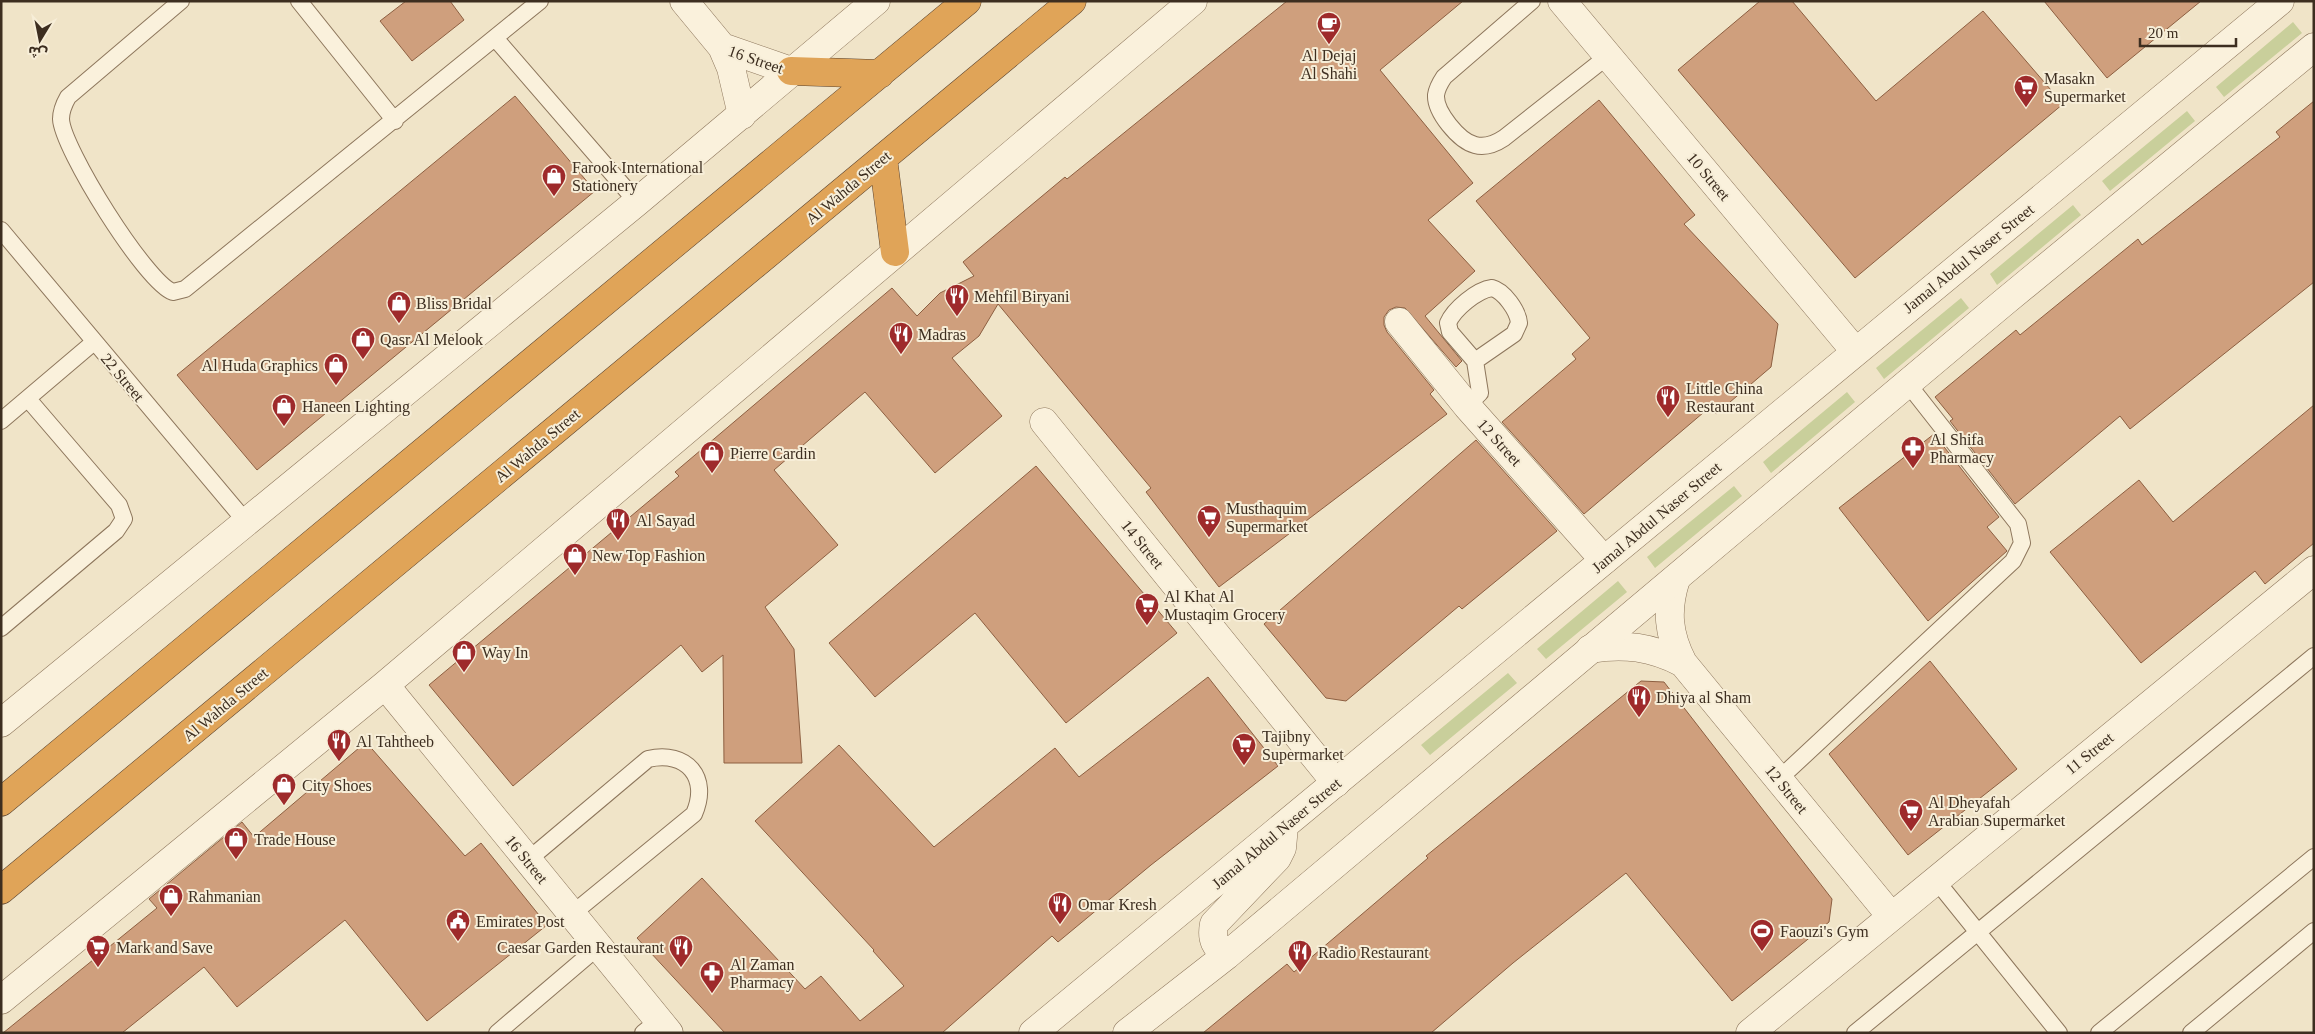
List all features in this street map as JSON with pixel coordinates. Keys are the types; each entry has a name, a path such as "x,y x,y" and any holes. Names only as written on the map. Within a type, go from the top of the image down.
{"highway":[{"path":"1,802 967,1"},
{"name":"Al Wahda Street","path":"1,890 1072,1"},
{"path":"791,71 880,74"},
{"path":"883,158 895,252"}],"street":[{"name":"16 Street","path":"684,1 722,47 731,68 742,115"},
{"path":"1,723 637,202 876,1"},
{"path":"1,1000 385,685 1193,1"},
{"name":"10 Street","path":"1562,1 1855,351"},
{"name":"Jamal Abdul Naser Street","path":"1033,1033 2280,1"},
{"name":"16 Street","path":"722,47 791,71"},
{"path":"1127,1033 1227,955 1590,649 2314,47"},
{"name":"12 Street","path":"1399,322 1467,406 1604,560"},
{"name":"14 Street","path":"1044,422 1336,783"},
{"name":"11 Street","path":"1750,1033 2314,570"},
{"name":"12 Street","path":"1676,579 1671,596 1670,630 1683,663 1891,916"},
{"name":"12 Street","path":"1590,649 1628,645 1666,654 1683,663"},
{"name":"16 Street","path":"385,685 572,914 657,1028"},
{"path":"1227,955 1219,950 1214,942 1212,933 1214,924 1277,858 1282,848 1284,826"}],"lane":[{"path":"181,1 68,97 62,108 61,119 69,144 101,204 114,224 166,290 172,292 185,289 540,1"},
{"path":"299,1 395,120"},
{"path":"1532,1 1444,78 1438,86 1438,106 1463,140 1473,145 1484,146 1504,138 1608,56"},
{"path":"495,38 637,202"},
{"name":"22 Street","path":"1,230 247,523"},
{"path":"1467,406 1480,393 1481,384 1475,361 1450,332 1448,323 1454,313 1481,291 1492,288 1501,293 1516,313 1519,324 1514,334 1475,361"},
{"path":"1,421 94,342"},
{"path":"1779,779 2013,561 2021,548 2022,533 2018,524 1908,384"},
{"path":"1,628 116,531 124,519 119,505 28,399"},
{"path":"1855,1033 2314,656"},
{"path":"528,860 648,759 672,757 683,762 692,770 698,780 700,791 694,814 572,914"},
{"path":"2099,1033 2314,857"},
{"path":"1936,879 2059,1033"},
{"path":"2191,1033 2314,931"},
{"path":"496,1033 598,947"}],"green space":[{"path":"2293,22 2302,33 2224,97 2216,87"},
{"path":"2187,111 2195,121 2110,191 2102,181"},
{"path":"2073,205 2081,215 1997,285 1990,274"},
{"path":"1961,298 1969,308 1884,379 1876,368"},
{"path":"1847,392 1855,402 1771,473 1763,462"},
{"path":"1734,486 1742,496 1655,568 1647,557"},
{"path":"1618,581 1627,592 1546,659 1537,649"},
{"path":"1508,673 1517,683 1430,755 1421,745"}],"building":[{"path":"406,1 450,1 464,20 412,61 380,21"},
{"path":"1287,1 1463,1 1380,70 1473,183 1428,220 1475,271 1425,316 1462,361 1456,367 1405,308 1396,307 1389,310 1384,317 1384,325 1387,332 1434,390 1430,394 1447,414 1219,587 1146,492 1151,488 998,304 979,336 952,358 1002,416 935,473 865,392 774,470 838,545 765,607 794,649 802,763 724,763 723,655 702,672 681,645 513,786 429,685 679,476 675,472 892,288 917,316 940,293 974,276 963,262 1065,177 1067,179"},
{"path":"1760,1 1792,1 1876,101 1983,11 2063,104 1855,278 1678,70"},
{"path":"2044,1 2201,1 2107,78"},
{"path":"515,96 595,191 257,470 177,375"},
{"path":"1599,100 1695,215 1684,224 1778,324 1771,367 1716,414 1710,407 1584,514 1502,422 1576,359 1572,354 1590,338 1476,201"},
{"path":"2314,101 2314,282 2130,429 2120,416 2015,504 1950,421 1953,419 1935,397 2016,330 2020,335 2138,239 2142,245 2280,137 2276,132"},
{"path":"2314,405 2314,543 2265,584 2255,571 2141,663 2050,552 2139,480 2173,522"},
{"path":"1934,434 1999,517 1987,527 2007,551 1928,621 1839,508"},
{"path":"1476,440 1557,531 1462,609 1459,606 1346,701 1326,698 1264,624"},
{"path":"1036,466 1177,633 1066,723 975,613 875,697 829,643"},
{"path":"1930,661 2017,769 1908,855 1829,754"},
{"path":"1208,677 1278,766 1151,865 1058,942 1052,936 942,1033 725,1033 637,938 702,878 805,989 821,976 860,1021 904,986 874,950 755,821 839,745 934,847 1055,748 1079,777"},
{"path":"1641,681 1664,682 1832,899 1829,922 1732,1001 1626,873 1513,963 1431,1033 1203,1033 1287,964 1294,972 1428,858 1426,856"},
{"path":"366,742 465,856 481,843 547,925 427,1021 345,920 237,1007 204,967 122,1033 3,1033 157,908 149,899 242,822 254,837"}],"place":[{"name":"Al Dejaj Al Shahi","path":"1329,45"},
{"name":"Masakn Supermarket","path":"2026,108"},
{"name":"Farook International Stationery","path":"554,197"},
{"name":"Mehfil Biryani","path":"957,317"},
{"name":"Bliss Bridal","path":"399,324"},
{"name":"Madras","path":"901,355"},
{"name":"Qasr Al Melook","path":"363,360"},
{"name":"Al Huda Graphics","path":"336,386"},
{"name":"Little China Restaurant","path":"1668,418"},
{"name":"Haneen Lighting","path":"284,427"},
{"name":"Al Shifa Pharmacy","path":"1913,469"},
{"name":"Pierre Cardin","path":"712,474"},
{"name":"Musthaquim Supermarket","path":"1209,538"},
{"name":"Al Sayad","path":"618,541"},
{"name":"New Top Fashion","path":"575,576"},
{"name":"Al Khat Al Mustaqim Grocery","path":"1147,626"},
{"name":"Way In","path":"464,673"},
{"name":"Dhiya al Sham","path":"1639,718"},
{"name":"Al Tahtheeb","path":"339,762"},
{"name":"Tajibny Supermarket","path":"1244,766"},
{"name":"City Shoes","path":"284,806"},
{"name":"Al Dheyafah Arabian Supermarket","path":"1911,832"},
{"name":"Trade House","path":"236,860"},
{"name":"Rahmanian","path":"171,917"},
{"name":"Omar Kresh","path":"1060,925"},
{"name":"Emirates Post","path":"458,942"},
{"name":"Faouzi's Gym","path":"1762,952"},
{"name":"Mark and Save","path":"98,968"},
{"name":"Caesar Garden Restaurant","path":"681,968"},
{"name":"Radio Restaurant","path":"1300,973"},
{"name":"Al Zaman Pharmacy","path":"712,994"}]}
